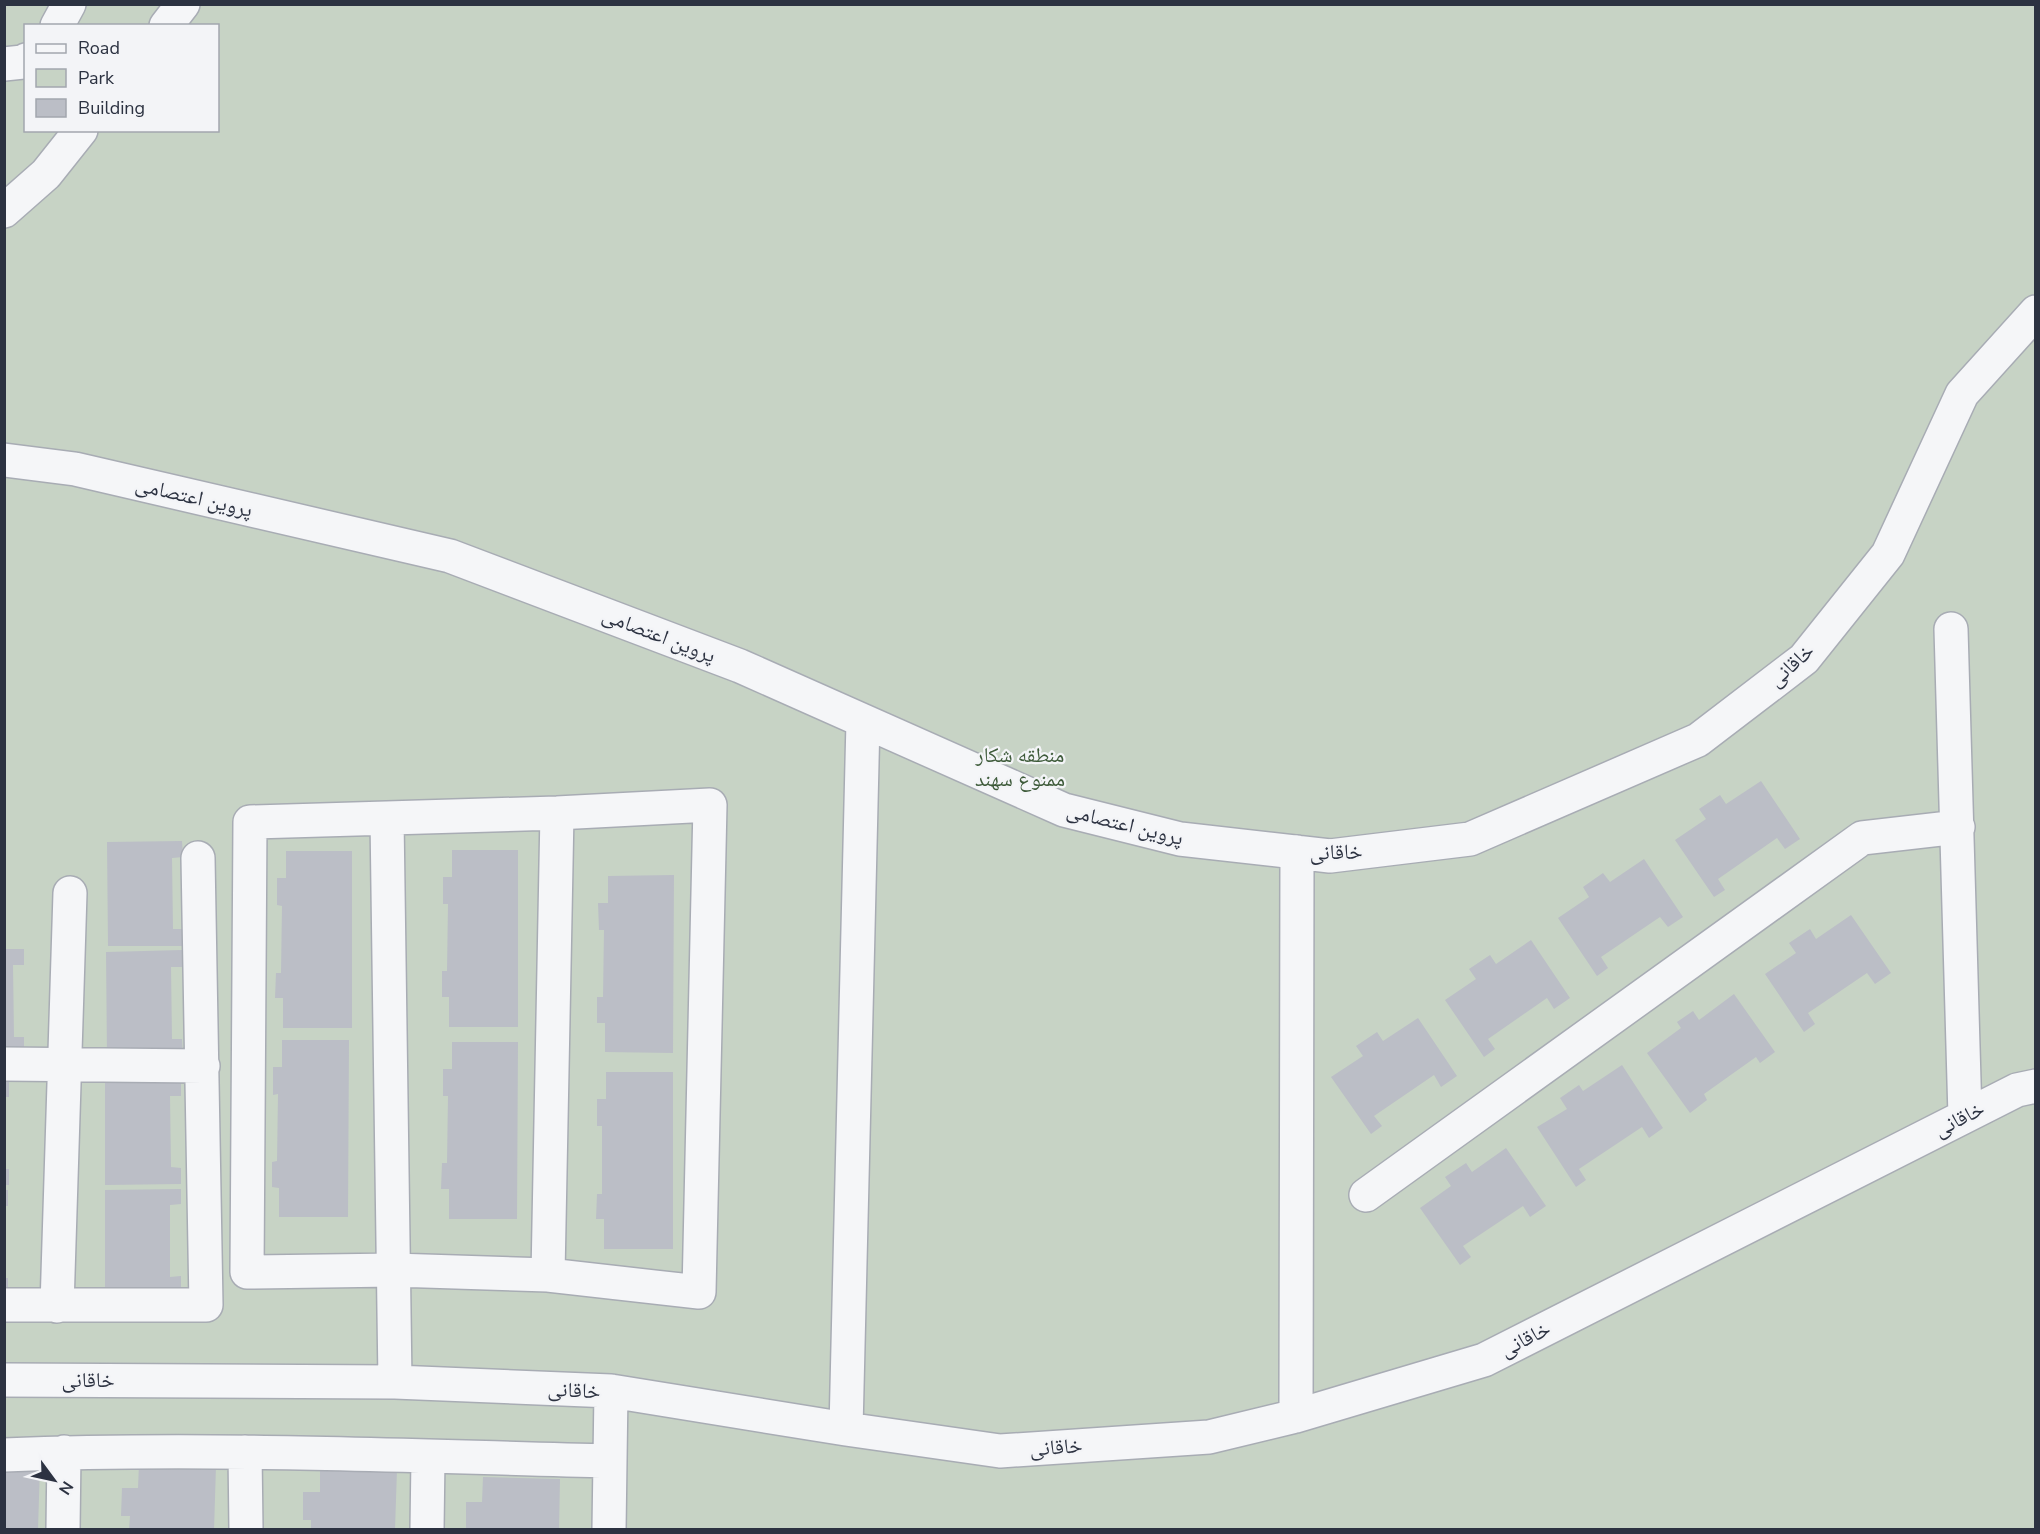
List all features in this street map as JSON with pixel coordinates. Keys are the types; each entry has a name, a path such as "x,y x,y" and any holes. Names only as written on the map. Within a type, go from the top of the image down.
{"street":[{"path":"58,24 69,4"},
{"path":"168,24 183,4"},
{"path":"4,64 24,61"},
{"path":"4,211 46,174 79,132"},
{"name":"خاقانی","path":"1297,852 1330,856 1470,839 1698,740 1804,659 1888,554 1962,394 2036,312"},
{"name":"پروین اعتصامی","path":"4,460 75,469 450,556 740,666 1064,810 1180,839 1297,852"},
{"path":"1951,629 1965,1116"},
{"path":"846,1429 863,721"},
{"path":"710,805 699,1292 548,1275 394,1270 248,1272 250,822 557,813 710,805"},
{"path":"548,1275 557,813"},
{"path":"387,818 395,1382"},
{"path":"1366,1195 1862,838 1958,827"},
{"path":"1296,1416 1297,852"},
{"path":"4,1305 206,1305 198,858"},
{"path":"57,1306 70,893"},
{"path":"4,1064 203,1066"},
{"name":"خاقانی","path":"4,1380 395,1382 611,1391 1000,1451 1209,1437 1296,1416 1484,1360 2017,1090 2036,1086"},
{"path":"609,1530 611,1391"},
{"path":"4,1455 64,1452 245,1452 610,1461"},
{"path":"63,1530 64,1452"},
{"path":"245,1452 246,1530"},
{"path":"427,1530 428,1456"}],"green space":[{"name":"منطقه شکار ممنوع سهند","path":"5,5 2035,5 2035,1529 5,1529"}],"building":[{"path":"1761,781 1800,839 1785,849 1777,838 1718,879 1725,890 1714,897 1675,840 1706,819 1699,809 1720,795 1726,804"},
{"path":"182,841 183,857 172,858 173,929 183,929 183,946 108,946 107,842"},
{"path":"452,850 518,850 518,1027 449,1027 449,997 442,997 442,971 447,971 448,904 443,904 443,877 452,877"},
{"path":"286,851 352,851 352,1028 283,1028 283,998 275,998 276,973 281,973 282,906 277,905 277,878 286,878"},
{"path":"1644,859 1683,917 1668,927 1660,917 1601,957 1608,968 1597,976 1558,918 1589,897 1583,887 1603,873 1610,882"},
{"path":"674,875 673,1053 605,1052 605,1023 597,1023 597,997 603,997 604,930 599,930 598,903 608,903 608,876"},
{"path":"1851,915 1891,973 1875,984 1867,973 1808,1013 1815,1024 1804,1032 1765,974 1796,953 1789,943 1810,929 1816,939"},
{"path":"1531,940 1570,998 1554,1009 1547,998 1488,1039 1495,1049 1484,1057 1445,1000 1476,979 1469,969 1490,955 1496,964"},
{"path":"4,949 24,949 24,965 13,965 14,1037 24,1037 24,1053 4,1054"},
{"path":"182,950 182,967 171,967 172,1039 182,1039 183,1055 107,1056 106,952"},
{"path":"1734,994 1775,1052 1760,1063 1756,1057 1704,1094 1707,1100 1690,1113 1647,1053 1681,1028 1677,1022 1693,1011 1699,1020"},
{"path":"1418,1018 1457,1076 1441,1087 1434,1075 1374,1116 1382,1126 1371,1134 1331,1077 1363,1056 1356,1046 1377,1032 1383,1041"},
{"path":"282,1040 349,1040 348,1217 279,1217 279,1188 272,1187 272,1162 277,1161 278,1094 273,1095 273,1067 282,1067"},
{"path":"452,1042 518,1042 517,1219 449,1219 449,1189 441,1189 442,1163 447,1163 448,1096 443,1096 443,1069 452,1069"},
{"path":"1622,1065 1663,1128 1649,1138 1642,1127 1579,1169 1586,1180 1576,1187 1537,1127 1567,1109 1560,1098 1579,1085 1583,1091"},
{"path":"606,1072 673,1072 673,1249 604,1249 604,1219 596,1219 597,1194 602,1194 602,1126 597,1126 597,1099 606,1099"},
{"path":"181,1080 181,1096 170,1096 171,1167 181,1168 181,1184 105,1185 105,1081"},
{"path":"4,1081 9,1081 9,1097 4,1097"},
{"path":"1506,1148 1546,1206 1530,1217 1523,1206 1463,1246 1471,1257 1460,1265 1420,1208 1451,1186 1445,1177 1466,1163 1472,1172"},
{"path":"4,1169 9,1169 9,1185 4,1185"},
{"path":"181,1189 181,1204 170,1205 170,1277 181,1276 181,1293 105,1294 105,1190"},
{"path":"4,1190 8,1190 8,1206 4,1206"},
{"path":"4,1278 8,1278 8,1294 4,1294"},
{"path":"139,1464 216,1466 214,1530 129,1530 130,1516 121,1516 122,1488 138,1488"},
{"path":"4,1465 40,1465 38,1530 4,1530"},
{"path":"320,1467 397,1469 395,1530 311,1530 311,1520 303,1520 303,1492 320,1492"},
{"path":"483,1477 560,1479 559,1530 466,1529 466,1502 482,1502"}]}
